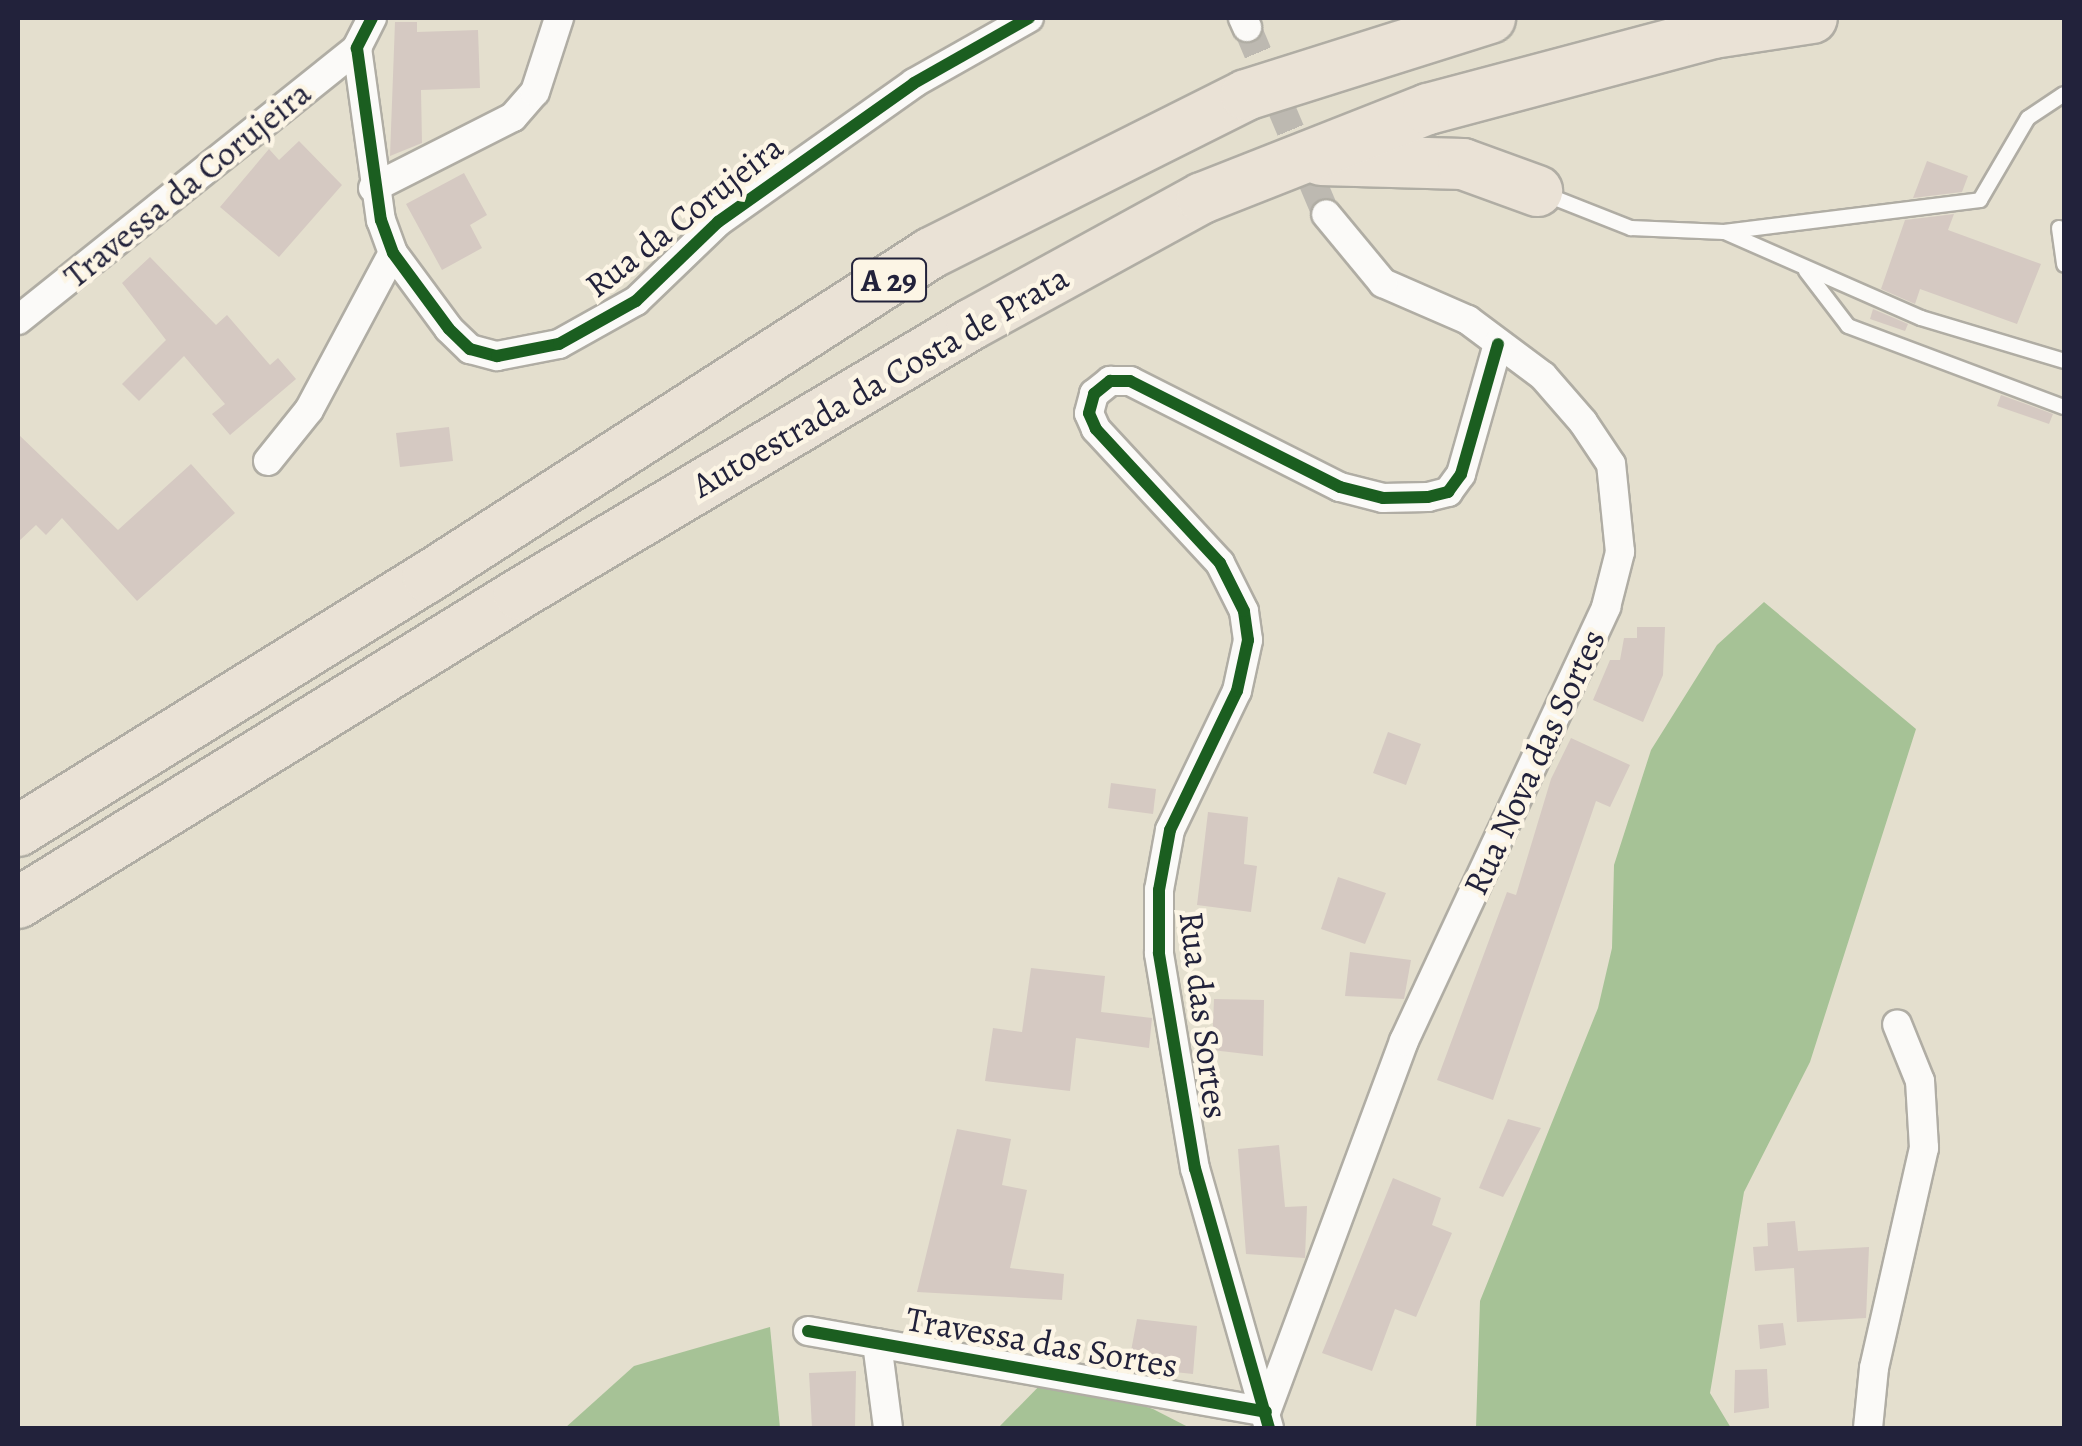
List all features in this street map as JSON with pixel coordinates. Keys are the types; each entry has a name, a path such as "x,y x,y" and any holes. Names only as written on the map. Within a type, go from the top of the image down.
{"highway":[{"name":"Autoestrada da Costa de Prata","path":"18,831 428,577 931,252 1246,95 1401,33 1490,18"},
{"name":"Autoestrada da Costa de Prata","path":"18,903 972,324 1202,198 1428,109 1713,33 1812,18"},
{"path":"1291,160 1463,164 1537,191"}],"street":[{"path":"357,48 372,18"},
{"path":"373,188 514,117 535,92 559,18"},
{"name":"Rua da Corujeira","path":"357,48 373,188 393,253 470,350 497,356 559,344 636,301 718,222 914,83 1030,18"},
{"name":"Travessa da Corujeira","path":"18,320 357,48"},
{"name":"Rua Nova das Sortes","path":"1268,1420 1404,1042 1606,606 1620,552 1611,464 1542,376 1468,320 1383,282 1326,214"},
{"path":"268,461 309,410 393,253"},
{"name":"Rua das Sortes","path":"1268,1420 1195,1169 1159,953 1159,890 1170,830 1236,692 1248,640 1244,610 1220,563 1096,429 1089,413 1094,394 1110,381 1130,382 1340,487 1383,498 1428,497 1448,492 1461,474 1498,344"},
{"path":"1868,1428 1874,1368 1924,1148 1920,1082 1897,1024"},
{"name":"Travessa das Sortes","path":"808,1331 1268,1420"},
{"path":"876,1343 888,1428"}],"lane":[{"path":"1537,191 1631,228 1724,232 1980,200 2028,118 2064,94"},
{"path":"2060,228 2064,265"},
{"path":"1724,232 1921,318 2064,361"},
{"path":"1802,266 1848,326 2064,406"}],"green space":[{"path":"1764,602 1916,729 1810,1062 1744,1192 1710,1393 1731,1428 1476,1428 1480,1301 1598,1008 1612,948 1614,865 1651,750 1717,645"},
{"path":"770,1327 780,1428 565,1428 634,1366"},
{"path":"1050,1375 1153,1409 1190,1428 998,1428"}],"building":[{"path":"395,22 417,22 417,32 478,30 480,88 421,90 422,143 390,156"},
{"path":"299,141 342,185 279,257 220,207 269,149 279,160"},
{"path":"1927,161 1968,176 1962,192 1913,198"},
{"path":"464,173 487,215 470,225 482,248 442,270 406,204"},
{"path":"1954,214 1948,230 2041,264 2017,324 1920,289 1915,304 1881,289 1905,220"},
{"path":"150,257 216,325 227,315 270,365 278,358 296,379 230,435 212,414 225,404 184,356 139,401 122,384 166,340 122,283"},
{"path":"1873,309 1908,324 1905,331 1870,319"},
{"path":"2001,395 2053,414 2049,424 1997,406"},
{"path":"449,427 453,461 400,467 396,433"},
{"path":"18,434 118,530 191,464 235,513 137,601 62,518 46,535 36,525 18,542"},
{"path":"1637,627 1665,627 1663,675 1643,722 1593,700 1610,660 1620,660 1624,638 1637,638"},
{"path":"1388,732 1421,744 1406,785 1373,773"},
{"path":"1571,738 1630,765 1610,807 1596,801 1493,1100 1437,1080 1507,892 1516,895 1551,779"},
{"path":"1111,783 1156,789 1153,814 1108,808"},
{"path":"1208,812 1248,817 1244,864 1257,866 1251,912 1197,905"},
{"path":"1338,877 1386,893 1365,944 1321,929"},
{"path":"1350,952 1411,960 1404,999 1345,996"},
{"path":"1031,968 1105,976 1101,1012 1152,1018 1149,1048 1076,1038 1070,1091 985,1081 993,1028 1022,1032"},
{"path":"1214,999 1264,1000 1263,1056 1212,1050"},
{"path":"1508,1119 1541,1128 1503,1197 1479,1188"},
{"path":"957,1129 1011,1139 1002,1185 1027,1190 1010,1268 1064,1274 1062,1300 917,1292"},
{"path":"1279,1145 1285,1207 1307,1206 1305,1258 1246,1254 1238,1149"},
{"path":"1393,1178 1441,1198 1432,1225 1452,1233 1416,1317 1395,1309 1372,1371 1322,1353"},
{"path":"1795,1221 1798,1251 1869,1247 1866,1318 1797,1322 1794,1268 1755,1271 1753,1247 1768,1246 1767,1223"},
{"path":"1137,1319 1197,1326 1193,1374 1128,1367"},
{"path":"1783,1323 1786,1345 1760,1349 1758,1325"},
{"path":"1767,1369 1769,1408 1734,1413 1735,1370"},
{"path":"856,1371 855,1428 812,1428 809,1373"}],"tunnel":[{"path":"1247,27 1326,214"}],"cycle path":[{"path":"372,18 357,48 381,220 393,253 449,329 470,349 497,356 559,344 636,301 718,222 914,83 1029,18"},
{"path":"1269,1428 1195,1169 1159,953 1159,890 1170,830 1237,691 1248,640 1244,611 1220,563 1096,429 1089,413 1094,394 1110,381 1130,381 1340,487 1383,498 1428,497 1448,492 1461,474 1498,344"},
{"path":"808,1331 1266,1412"}]}
